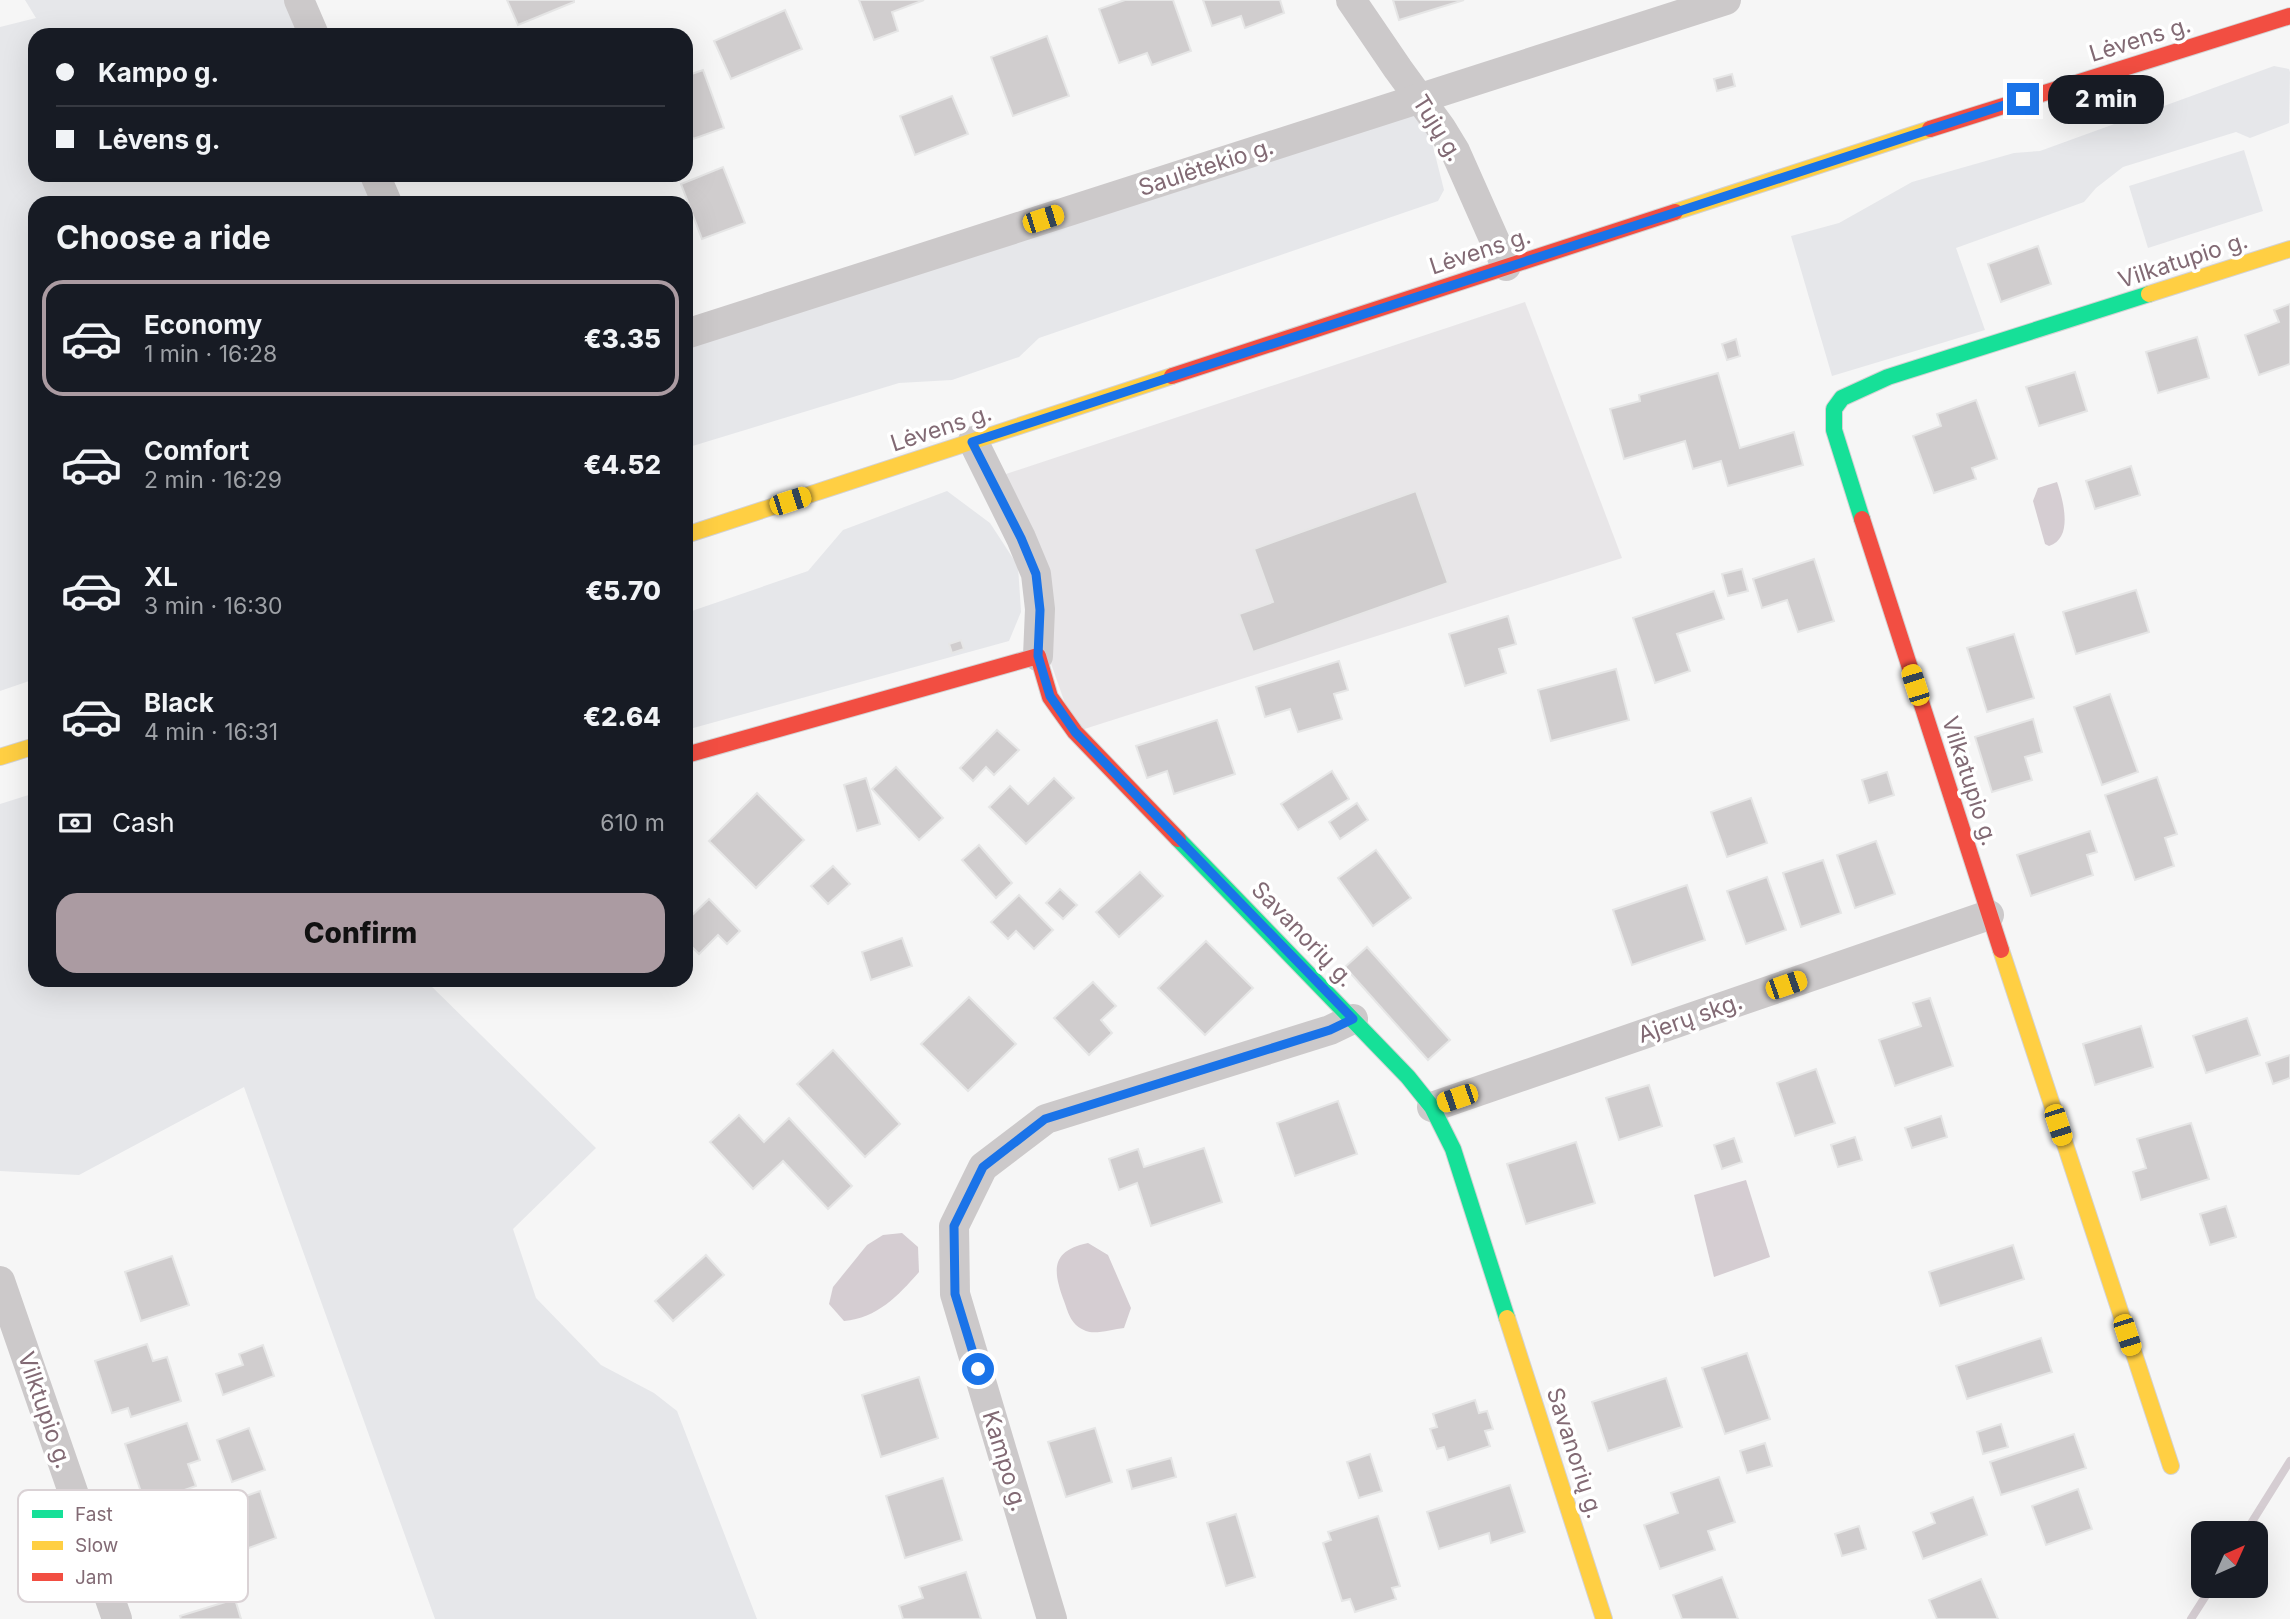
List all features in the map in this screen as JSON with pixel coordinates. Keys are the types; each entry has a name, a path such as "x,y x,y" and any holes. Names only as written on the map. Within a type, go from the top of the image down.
{"street":[{"path":"299,0 311,28"},
{"name":"Tujų g.","path":"1351,0 1455,151 1507,266"},
{"name":"Saulėtekio g.","path":"693,332 1726,0"},
{"name":"Lėvens g.","path":"693,533 1916,133 2290,16"},
{"name":"Vilkatupio g.","path":"2171,1466 1989,915 1834,430 1835,409 1842,398 1888,377 2290,249"},
{"path":"693,753 1038,656 1040,610 1036,574 1021,538 972,442"},
{"name":"Savanorių g.","path":"1038,656 1050,696 1075,732 1353,1019 1408,1077 1432,1107 1453,1149 1604,1619"},
{"path":"0,757 28,748"},
{"name":"Ajerų skg.","path":"1432,1107 1989,915"},
{"name":"Kampo g.","path":"1052,1619 955,1294 954,1226 983,1167 1045,1119 1330,1030 1353,1019"},
{"name":"Vilktupio g.","path":"0,1281 72,1490"},
{"name":"Vilktupio g.","path":"111,1602 117,1619"}],"shaded area":[{"path":"25,0 299,0 311,28 28,28 28,182 378,182 384,196 28,196 28,681 0,691 0,27 36,18"},
{"path":"2274,66 2289,69 2290,72 2289,123 2250,138 2236,132 2123,167 2096,188 2084,202 1956,248 1985,330 1832,376 1791,236 1839,223 1912,182 2014,153 2040,151"},
{"path":"1421,99 1444,190 1438,201 1039,338 1019,357 952,380 899,383 693,446 693,332"},
{"path":"2244,150 2263,211 2148,248 2129,186"},
{"path":"1525,302 1622,558 1075,732 991,479"},
{"path":"2057,482 2064,508 2064,527 2057,542 2049,546 2045,544 2033,501 2038,488"},
{"path":"947,491 990,523 1018,566 1021,612 1009,641 693,728 693,611 808,571 843,530"},
{"path":"28,795 28,987 432,987 596,1148 513,1229 536,1298 601,1365 654,1393 677,1411 757,1619 435,1619 244,1087 79,1175 0,1171 0,804"},
{"path":"1746,1180 1770,1257 1714,1277 1694,1195"},
{"path":"902,1233 918,1247 919,1272 877,1311 844,1321 829,1304 833,1287 867,1245 883,1235"},
{"path":"1088,1243 1108,1255 1131,1308 1124,1328 1090,1332 1077,1326 1069,1315 1060,1290 1058,1264 1067,1251"}],"building":[{"path":"507,0 574,0 574,2 518,25"},
{"path":"859,0 924,0 892,12 898,31 874,40"},
{"path":"1125,0 1173,0 1191,51 1152,65 1147,53 1119,63 1099,9"},
{"path":"1203,0 1280,0 1284,13 1245,28 1241,16 1212,26"},
{"path":"1393,0 1464,0 1399,20"},
{"path":"785,10 802,49 731,79 714,41"},
{"path":"1047,36 1069,96 1013,116 991,57"},
{"path":"703,70 724,128 693,139 693,74"},
{"path":"1732,74 1735,86 1717,91 1714,79"},
{"path":"952,96 968,134 915,155 900,116"},
{"path":"723,167 745,223 702,239 693,215 693,196 686,196 681,184 693,182 693,179"},
{"path":"2038,246 2051,284 2001,302 1988,264"},
{"path":"2290,304 2290,364 2259,375 2245,335 2279,322 2274,310"},
{"path":"2197,337 2209,378 2158,393 2146,352"},
{"path":"1736,339 1740,356 1727,360 1722,344"},
{"path":"2075,372 2087,411 2039,426 2026,387"},
{"path":"1718,373 1740,448 1794,432 1803,465 1728,486 1721,461 1693,469 1685,441 1624,459 1610,409 1640,401 1639,395"},
{"path":"1976,400 1997,459 1972,468 1976,479 1934,493 1913,436 1941,426 1937,414"},
{"path":"2131,466 2140,495 2095,509 2086,481"},
{"path":"1416,491 1448,583 1253,652 1239,614 1273,602 1254,549"},
{"path":"1814,559 1834,621 1798,632 1787,600 1762,608 1753,579"},
{"path":"1742,569 1748,591 1728,596 1722,574"},
{"path":"2136,590 2149,632 2076,654 2063,612"},
{"path":"1714,591 1724,619 1677,634 1690,671 1655,683 1633,618"},
{"path":"1508,616 1516,644 1499,649 1506,673 1465,686 1449,634"},
{"path":"2014,634 2034,698 1987,712 1967,648"},
{"path":"961,640 964,649 952,653 949,644"},
{"path":"1339,661 1348,690 1334,694 1342,719 1298,732 1290,709 1265,717 1256,687"},
{"path":"1616,669 1629,720 1551,741 1538,690"},
{"path":"2110,694 2138,772 2102,785 2074,707"},
{"path":"2033,719 2042,752 2025,757 2032,780 1992,792 1975,737"},
{"path":"1217,720 1235,774 1174,794 1167,771 1147,778 1136,746"},
{"path":"997,730 1019,750 994,775 986,767 973,781 960,768"},
{"path":"896,767 943,818 919,840 872,789"},
{"path":"1332,771 1349,799 1298,830 1281,804"},
{"path":"1887,772 1894,795 1869,803 1862,780"},
{"path":"2157,777 2177,834 2165,838 2174,866 2135,880 2105,795"},
{"path":"866,778 880,824 857,831 844,785"},
{"path":"1054,778 1074,798 1026,844 989,807 1010,786 1028,804"},
{"path":"757,793 804,840 756,888 709,841"},
{"path":"1751,798 1767,843 1727,857 1711,812"},
{"path":"1357,803 1368,820 1340,839 1329,822"},
{"path":"2090,831 2097,852 2087,855 2093,875 2031,896 2017,855"},
{"path":"1876,841 1895,894 1855,908 1837,855"},
{"path":"979,845 1012,883 996,898 962,860"},
{"path":"1376,850 1411,898 1373,926 1338,878"},
{"path":"1823,860 1841,913 1801,927 1783,873"},
{"path":"833,866 850,884 828,904 811,886"},
{"path":"1140,872 1163,896 1119,937 1096,912"},
{"path":"1767,877 1786,930 1746,944 1727,891"},
{"path":"1687,885 1705,940 1632,965 1613,910"},
{"path":"1060,889 1077,905 1063,919 1046,903"},
{"path":"1019,895 1053,930 1034,949 1016,931 1008,939 991,922"},
{"path":"709,899 740,931 727,944 718,935 699,954 693,948 693,914"},
{"path":"902,938 912,966 871,980 862,952"},
{"path":"1206,941 1253,988 1205,1035 1158,988"},
{"path":"1367,947 1450,1040 1428,1060 1345,967"},
{"path":"1093,982 1116,1006 1101,1020 1112,1033 1089,1055 1054,1018"},
{"path":"969,997 1016,1044 968,1091 921,1044"},
{"path":"1930,998 1953,1066 1895,1086 1879,1040 1921,1026 1913,1003"},
{"path":"2247,1018 2260,1055 2206,1073 2193,1036"},
{"path":"2141,1026 2153,1067 2095,1085 2083,1044"},
{"path":"833,1050 900,1124 865,1157 797,1084"},
{"path":"2290,1055 2290,1078 2273,1084 2266,1063"},
{"path":"1816,1069 1835,1123 1795,1136 1777,1083"},
{"path":"1649,1085 1662,1126 1619,1140 1606,1098"},
{"path":"1338,1101 1357,1154 1295,1176 1277,1123"},
{"path":"739,1115 764,1142 789,1118 852,1186 828,1209 783,1161 753,1189 710,1142"},
{"path":"1941,1116 1947,1137 1912,1148 1905,1128"},
{"path":"2191,1123 2209,1179 2141,1200 2133,1172 2146,1168 2137,1139"},
{"path":"1855,1137 1862,1160 1838,1167 1831,1145"},
{"path":"1734,1138 1742,1162 1722,1169 1714,1145"},
{"path":"1576,1142 1595,1203 1526,1224 1507,1164"},
{"path":"1204,1148 1222,1202 1151,1226 1137,1183 1119,1190 1109,1159 1138,1149 1144,1167"},
{"path":"2226,1206 2236,1237 2210,1245 2200,1214"},
{"path":"2013,1245 2024,1279 1940,1306 1929,1272"},
{"path":"706,1255 724,1275 673,1321 655,1301"},
{"path":"172,1256 189,1305 141,1321 125,1272"},
{"path":"2041,1338 2052,1372 1967,1399 1956,1366"},
{"path":"147,1344 153,1361 167,1357 181,1401 131,1417 128,1408 112,1413 95,1361"},
{"path":"263,1345 274,1376 223,1395 216,1374 243,1365 239,1354"},
{"path":"1747,1353 1770,1419 1725,1434 1702,1368"},
{"path":"919,1377 938,1438 881,1457 862,1395"},
{"path":"1666,1378 1682,1427 1608,1451 1592,1402"},
{"path":"1475,1400 1479,1413 1487,1411 1493,1429 1485,1431 1490,1446 1448,1460 1444,1447 1437,1449 1430,1429 1437,1427 1433,1414"},
{"path":"187,1423 200,1460 188,1464 196,1486 185,1490 140,1490 125,1444"},
{"path":"2001,1424 2008,1447 1983,1454 1977,1432"},
{"path":"249,1428 265,1470 232,1482 217,1440"},
{"path":"1095,1428 1112,1482 1066,1497 1048,1442"},
{"path":"2074,1434 2086,1468 2001,1495 1990,1462"},
{"path":"1765,1443 1772,1466 1747,1473 1740,1451"},
{"path":"1370,1454 1382,1491 1359,1498 1347,1462"},
{"path":"1171,1458 1176,1477 1132,1489 1127,1470"},
{"path":"1719,1477 1735,1522 1708,1531 1715,1550 1660,1569 1644,1525 1678,1513 1671,1493"},
{"path":"943,1478 962,1540 905,1558 886,1496"},
{"path":"1510,1485 1525,1532 1491,1543 1489,1533 1439,1549 1427,1512"},
{"path":"2078,1489 2092,1529 2046,1545 2032,1506"},
{"path":"260,1491 276,1538 248,1548 248,1495"},
{"path":"1973,1497 1987,1535 1923,1559 1913,1532 1935,1523 1931,1513"},
{"path":"1236,1514 1255,1577 1226,1586 1207,1523"},
{"path":"1378,1516 1400,1586 1392,1588 1396,1599 1355,1612 1350,1599 1342,1601 1323,1543 1331,1540 1328,1532"},
{"path":"1859,1526 1866,1549 1842,1556 1835,1534"},
{"path":"966,1572 981,1619 903,1619 899,1606 923,1598 919,1587"},
{"path":"1722,1577 1738,1619 1682,1619 1673,1595"},
{"path":"1981,1579 1998,1619 1937,1619 1929,1600"},
{"path":"225,1602 236,1602 241,1619 181,1619 180,1616"}],"waterway":[{"path":"2252,1521 2290,1461"},
{"path":"2191,1619 2204,1598"}],"traffic: fast":[{"path":"1862,519 1834,430 1834,409 1842,398 1888,377 2149,294"},
{"path":"1178,839 1408,1077 1432,1107 1453,1149 1507,1318"}],"traffic: slow":[{"path":"1675,212 1930,129"},
{"path":"2149,294 2290,249"},
{"path":"693,533 1172,376"},
{"path":"0,757 28,748"},
{"path":"2001,950 2171,1466"},
{"path":"1507,1318 1604,1619"}],"traffic: jam":[{"path":"1930,129 2290,16"},
{"path":"1172,376 1675,212"},
{"path":"1862,519 2001,950"},
{"path":"693,753 1038,656 1050,697 1075,732 1178,839"}],"route":[{"path":"978,1369 955,1294 954,1226 983,1167 1045,1119 1330,1030 1353,1019 1075,732 1050,696 1038,656 1040,610 1036,574 1021,538 972,442 2023,99"}]}
